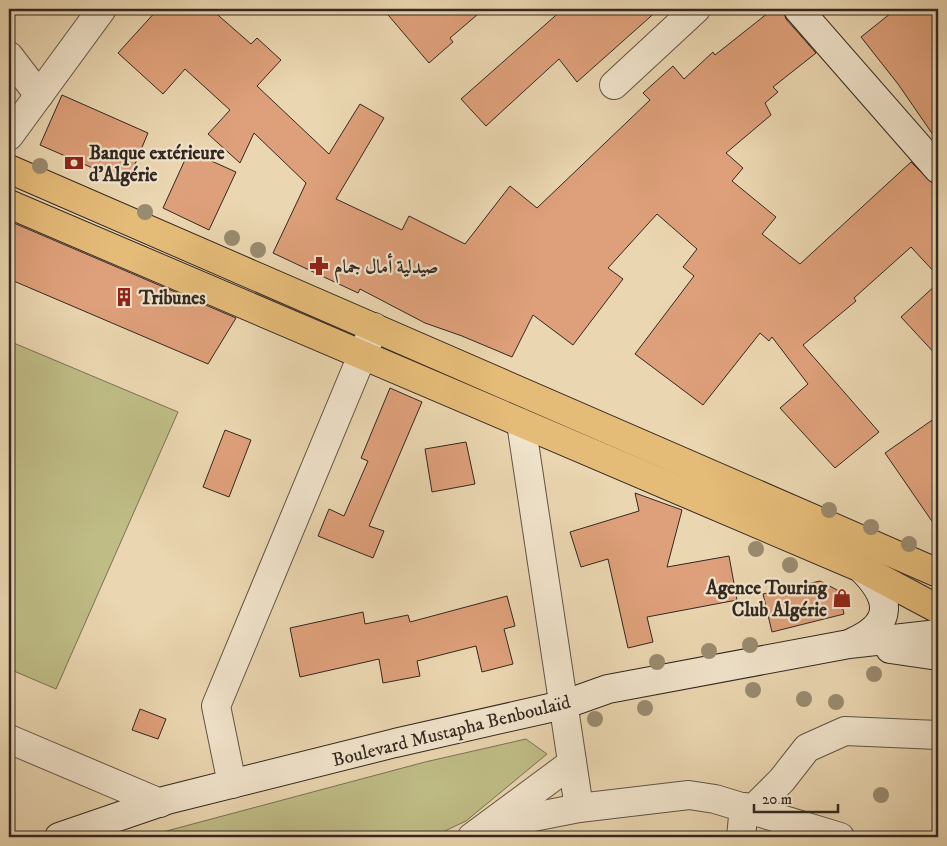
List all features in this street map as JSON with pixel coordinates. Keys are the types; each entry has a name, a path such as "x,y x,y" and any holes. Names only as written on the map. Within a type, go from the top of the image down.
{"main road":[{"path":"9,170 938,573"},
{"path":"9,204 861,568 938,609"}],"street":[{"path":"9,136 102,9"},
{"path":"614,85 696,9"},
{"path":"798,9 938,169"},
{"path":"9,56 39,94"},
{"path":"232,784 216,706 374,327"},
{"path":"521,423 579,808"},
{"path":"849,644 875,630 883,612 880,590 861,568"},
{"path":"849,644 938,634"},
{"path":"849,644 938,656"},
{"name":"Boulevard Mustapha Benboulaïd","path":"59,837 160,803 396,742 563,705 608,689 849,644"},
{"path":"742,837 748,809 782,780 807,748 845,731 938,735"},
{"path":"9,739 160,803"},
{"path":"480,832 572,763"},
{"path":"480,832 579,808 689,795 715,799 840,837"}],"shaded area":[{"path":"9,341 178,412 56,689 9,669"},
{"path":"526,739 547,754 466,821 432,837 144,837 425,762"}],"building":[{"path":"158,9 211,9 251,44 257,38 281,60 257,86 329,154 360,104 384,118 336,199 402,230 409,216 465,244 510,186 537,208 650,100 643,93 673,66 684,79 713,52 715,55 773,9 783,9 786,19 816,53 773,87 778,92 765,103 771,115 726,153 743,168 732,181 776,217 762,234 800,264 911,162 938,189 938,276 911,247 854,298 856,301 803,345 879,432 835,468 780,408 808,384 772,337 769,341 760,333 703,405 635,354 694,276 683,267 697,249 657,214 608,268 623,279 573,345 533,315 512,357 425,323 360,289 358,293 273,253 306,183 254,133 240,163 208,134 230,110 185,69 163,94 118,53"},
{"path":"383,9 484,9 450,38 453,42 429,63"},
{"path":"563,9 659,9 577,82 559,59 486,126 461,99"},
{"path":"896,9 931,9 938,17 938,142 898,84 861,37"},
{"path":"62,95 148,133 127,183 40,145"},
{"path":"189,151 236,172 209,230 163,208"},
{"name":"Tribunes","path":"9,221 236,318 208,364 9,279"},
{"path":"938,283 938,357 901,317"},
{"path":"390,388 422,402 369,526 384,531 373,558 318,536 329,509 344,516 368,461 361,458"},
{"path":"938,416 938,530 885,453"},
{"path":"225,430 251,440 229,497 203,487"},
{"path":"466,442 475,484 432,492 425,449"},
{"path":"635,493 682,510 667,567 729,556 737,600 647,617 653,642 628,648 608,559 581,567 570,532 639,511"},
{"path":"820,581 839,591 844,614 772,632 763,594"},
{"path":"507,596 515,626 504,629 513,664 482,672 476,646 417,661 420,676 383,683 379,659 300,677 290,628 363,612 365,624 408,615 410,622"},
{"path":"140,709 166,719 158,739 132,730"}],"place":[{"name":"Banque extérieure d'Algérie","path":"74,163"},
{"name":"صيدلية أمال جمام","path":"319,266"},
{"name":"Tribunes","path":"124,297"},
{"name":"Agence Touring Club Algérie","path":"842,598"}]}
